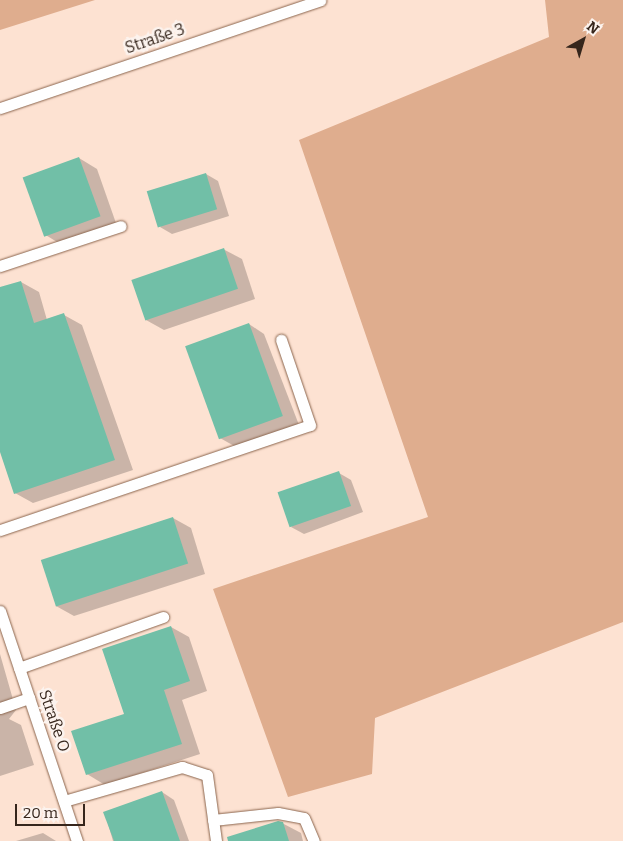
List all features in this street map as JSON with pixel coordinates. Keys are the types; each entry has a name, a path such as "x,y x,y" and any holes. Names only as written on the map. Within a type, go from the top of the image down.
{"lane":[{"name":"Straße 3","path":"0,108 320,0"},
{"path":"0,266 121,226"},
{"path":"0,530 310,425 281,340"},
{"name":"Straße O","path":"0,611 77,841"},
{"path":"19,668 163,617"},
{"path":"0,708 29,698"},
{"path":"64,801 182,767 207,775 216,841"},
{"path":"213,820 278,813 304,818 314,841"}],"shaded area":[{"path":"0,0 95,0 0,30"},
{"path":"545,0 623,0 623,622 375,718 372,774 288,797 213,589 428,517 299,140 549,37"}],"building":[{"path":"79,157 101,216 44,237 23,178"},
{"path":"206,173 217,209 158,227 147,191"},
{"path":"224,248 238,289 145,321 131,280"},
{"path":"21,281 34,323 64,313 115,460 14,494 0,452 0,287"},
{"path":"249,323 283,416 219,439 185,346"},
{"path":"339,471 351,506 290,527 278,492"},
{"path":"173,517 188,564 56,607 41,560"},
{"path":"171,626 190,681 164,690 182,744 86,775 71,731 124,714 102,649"},
{"path":"162,791 180,841 114,841 103,812"},
{"path":"278,821 283,822 289,841 228,841 227,837"}]}
